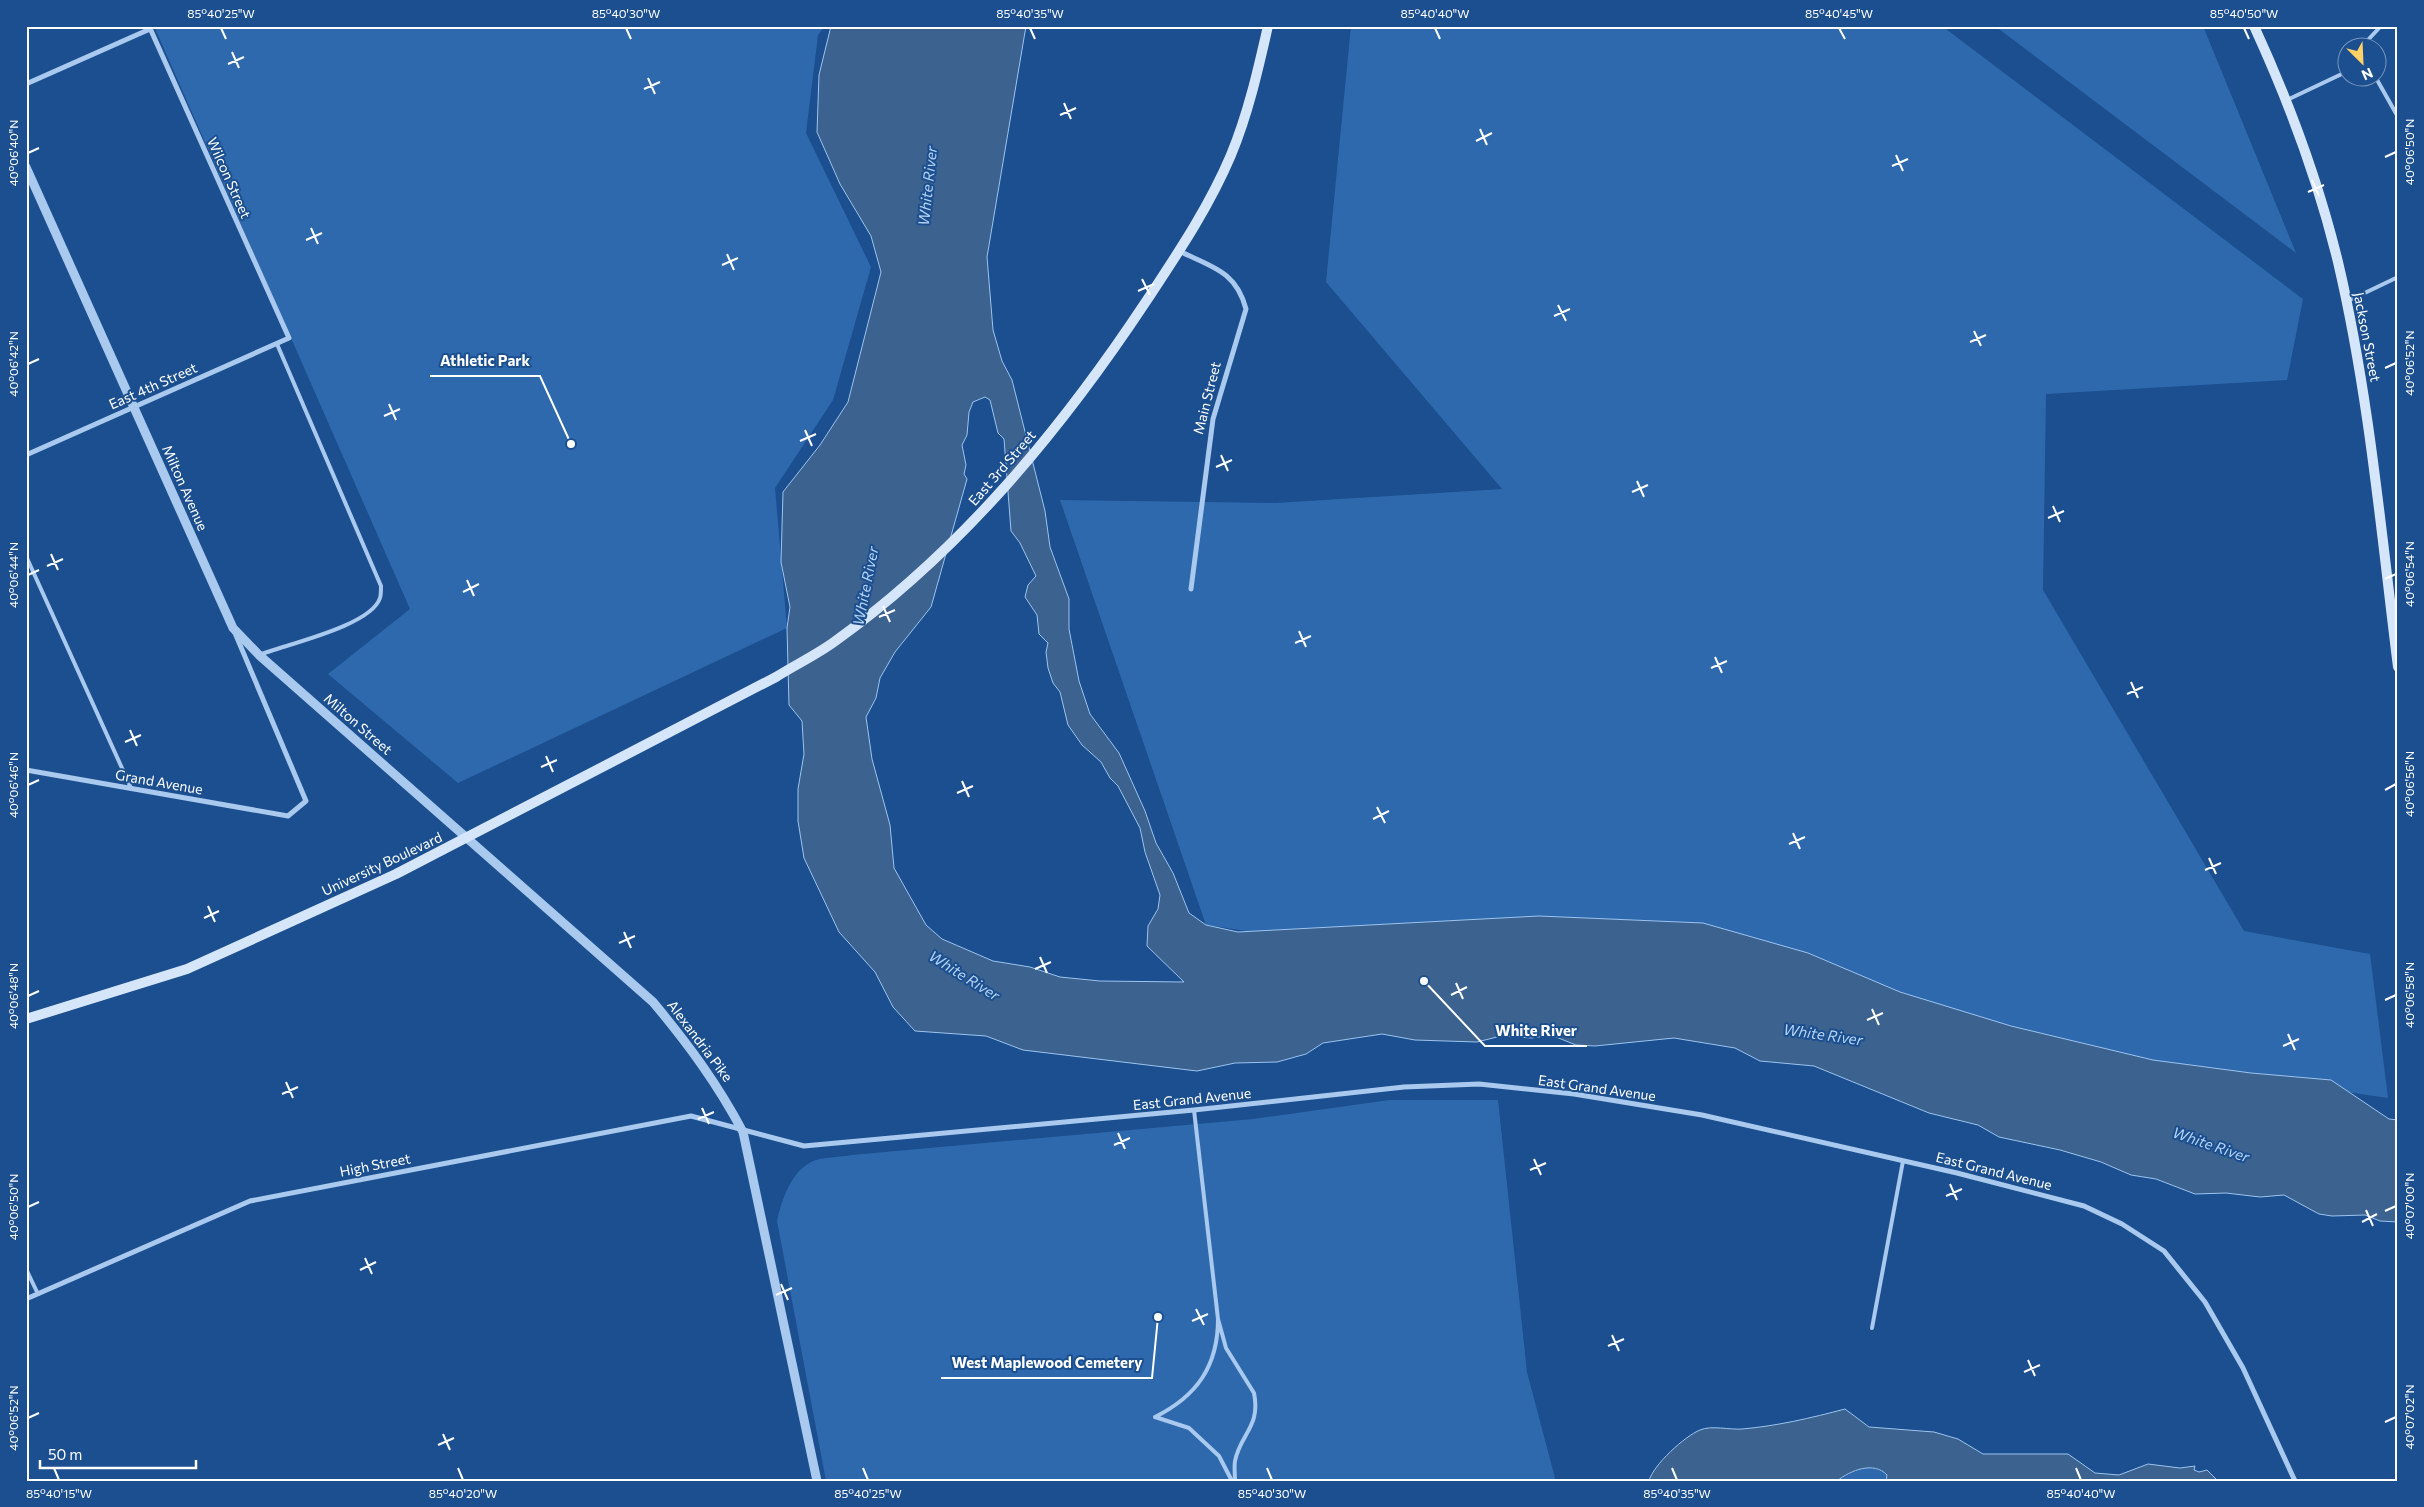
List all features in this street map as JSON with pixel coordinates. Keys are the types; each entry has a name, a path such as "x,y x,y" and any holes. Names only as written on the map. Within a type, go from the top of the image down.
{"main road":[{"name":"East 3rd Street","path":"734,699 833,642 938,557 1030,461 1103,367 1208,206 1232,154 1252,94 1268,26"},
{"name":"Jackson Street","path":"2254,26 2287,100 2330,234 2346,301 2361,380 2398,667"},
{"name":"University Boulevard","path":"26,1019 187,968 396,874 734,699"}],"street":[{"path":"26,84 150,28"},
{"name":"Wilcon Street","path":"150,28 289,338"},
{"name":"Milton Avenue","path":"26,167 233,628 306,802 288,816"},
{"name":"Main Street","path":"1179,251 1223,272 1241,291 1246,309 1213,419 1191,589"},
{"name":"East 4th Street","path":"26,454 289,338"},
{"name":"Milton Street","path":"233,628 259,655 468,838"},
{"name":"Grand Avenue","path":"26,770 288,816"},
{"name":"Alexandria Pike","path":"468,838 653,1002 699,1058 724,1097 743,1132 817,1481"},
{"name":"East Grand Avenue","path":"743,1132 804,1146 1194,1110 1404,1087 1478,1084 1574,1094 1702,1115 1904,1161 2084,1206 2122,1224 2164,1251 2205,1302 2243,1368 2296,1481"},
{"name":"High Street","path":"26,1299 250,1201 691,1116 743,1132"}],"lane":[{"path":"2370,38 2381,26"},
{"path":"2287,100 2336,77"},
{"path":"2382,88 2398,118"},
{"path":"2346,301 2398,277"},
{"path":"259,655 351,624 369,612 380,599 381,586 277,344"},
{"path":"26,556 130,788"},
{"path":"1194,1110 1218,1319 1218,1341 1211,1361 1195,1388 1176,1407 1155,1417 1189,1428 1219,1456 1233,1481"},
{"path":"1872,1328 1904,1161"},
{"path":"26,1269 38,1294"},
{"path":"1218,1319 1226,1348 1254,1393 1256,1402 1253,1423 1235,1459 1233,1481"}],"shaded area":[{"path":"154,26 825,26 818,35 806,133 871,267 833,400 775,488 787,628 458,783 328,674 410,609"},
{"path":"1351,26 1942,26 2303,299 2287,380 2046,394 2043,590 2244,931 2370,954 2388,1098 1206,925 1060,500 1276,503 1502,489 1326,282"},
{"path":"1995,26 2203,26 2296,253"},
{"path":"1389,1100 1498,1100 1527,1372 1555,1478 1554,1481 826,1481 777,1221 789,1185 800,1170 808,1164 820,1159 852,1155 1253,1119"},
{"path":"1869,1467 1884,1472 1887,1475 1886,1481 1837,1481 1853,1472"}],"water":[{"path":"831,26 1026,26 987,257 993,330 1002,361 1012,380 1045,511 1050,547 1069,599 1069,629 1079,681 1090,714 1119,753 1145,811 1156,843 1173,873 1189,913 1206,925 1238,932 1539,916 1703,923 1808,953 1900,992 2011,1026 2153,1060 2251,1073 2331,1080 2389,1119 2398,1120 2398,1222 2380,1221 2365,1215 2332,1216 2319,1214 2284,1195 2260,1197 2226,1193 2195,1194 2156,1179 2131,1175 2101,1162 2060,1150 1999,1137 1978,1125 1929,1113 1814,1066 1760,1061 1735,1048 1674,1038 1595,1046 1576,1045 1551,1035 1532,1038 1501,1036 1477,1042 1415,1040 1382,1034 1323,1043 1306,1054 1277,1062 1235,1063 1197,1071 1023,1050 986,1036 915,1031 893,1007 875,972 839,932 804,858 798,821 798,789 804,754 802,721 789,705 787,628 790,607 781,562 783,492 820,445 848,402 881,272 871,236 840,184 817,132 819,75","holes":["985,397 990,400 998,433 1004,439 1011,531 1020,543 1036,576 1028,585 1025,597 1037,615 1039,634 1048,643 1046,652 1048,668 1053,683 1060,692 1068,725 1082,745 1101,762 1110,778 1118,786 1140,828 1145,852 1160,895 1158,909 1148,926 1147,946 1184,982 1100,981 1060,977 1030,967 993,961 942,939 926,925 894,868 890,825 872,759 866,717 876,698 880,678 895,652 931,607 967,479 964,474 966,465 962,445 967,435 969,412 973,402"]},
{"path":"1845,1409 1869,1427 1934,1432 1958,1439 1983,1454 2068,1454 2095,1473 2119,1475 2148,1464 2180,1468 2195,1466 2194,1470 2199,1472 2207,1470 2218,1481 1886,1481 1887,1475 1882,1471 1876,1468 1869,1468 1849,1473 1837,1481 1649,1481 1657,1467 1670,1452 1686,1438 1700,1430 1768,1426"}],"place":[{"name":"Athletic Park","path":"571,444"},
{"name":"White River","path":"1424,981"},
{"name":"West Maplewood Cemetery","path":"1158,1317"}]}
